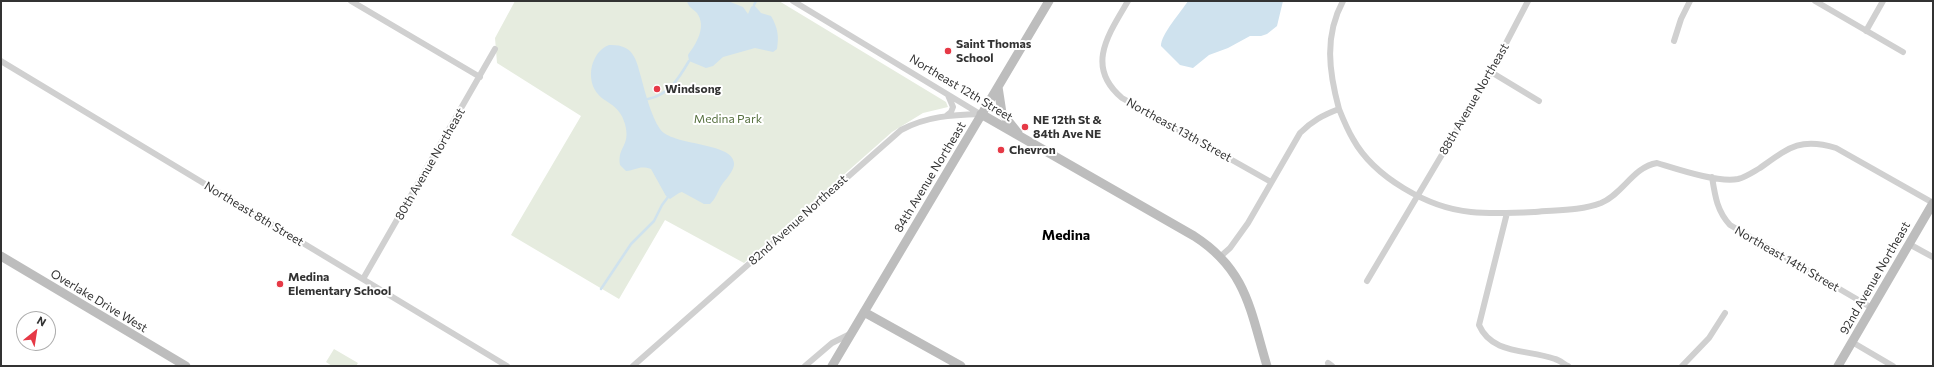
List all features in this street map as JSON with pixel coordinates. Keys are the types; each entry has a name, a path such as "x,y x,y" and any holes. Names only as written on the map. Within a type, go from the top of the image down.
{"main road":[{"name":"84th Avenue Northeast","path":"832,366 1049,1"},
{"path":"998,87 1002,113 1023,138"},
{"name":"Northeast 12th Street","path":"981,114 1194,236 1221,256 1240,283 1248,303 1267,366"},
{"name":"92nd Avenue Northeast","path":"1838,366 1933,203"},
{"name":"Overlake Drive West","path":"1,256 186,366"},
{"path":"864,312 960,366"}],"street":[{"path":"351,1 480,77"},
{"name":"Northeast 12th Street","path":"793,1 981,114"},
{"name":"Northeast 13th Street","path":"1128,1 1108,35 1103,50 1102,65 1107,81 1112,90 1122,98 1271,182"},
{"path":"1344,1 1335,18 1329,58 1332,81 1339,108 1353,140 1365,156 1398,185 1418,196 1443,206 1470,212 1507,214 1583,208 1602,203 1621,188 1640,169 1649,164 1657,163 1712,177 1737,180 1749,175 1792,147 1808,143 1821,143 1848,155 1933,203"},
{"name":"88th Avenue Northeast","path":"1367,281 1491,72 1528,1"},
{"path":"1674,41 1681,20 1690,1"},
{"path":"1815,1 1903,52"},
{"path":"1866,31 1883,1"},
{"name":"80th Avenue Northeast","path":"363,279 495,49"},
{"name":"Northeast 8th Street","path":"1,61 504,365"},
{"path":"1491,72 1539,101"},
{"path":"946,116 952,107 952,102 947,93"},
{"path":"1221,256 1230,248 1248,223 1300,133 1309,123 1339,108"},
{"name":"82nd Avenue Northeast","path":"633,366 888,140 915,122 946,116 981,114"},
{"name":"Northeast 14th Street","path":"1712,177 1716,203 1721,216 1730,225 1872,308"},
{"path":"1507,214 1479,325 1487,338 1504,348 1555,359 1568,366"},
{"path":"1909,244 1933,257"},
{"path":"1682,366 1709,338 1726,314"},
{"path":"805,366 832,343 850,334"},
{"path":"1852,342 1894,366"}],"green space":[{"name":"Medina Park","path":"515,1 779,1 946,102 948,107 923,113 892,132 744,263 665,220 619,299 511,235 581,116 497,63 495,38"},
{"path":"334,349 358,363 356,366 332,366 326,362"}],"water":[{"path":"687,1 728,1 743,7 748,14 751,7 754,5 761,13 771,16 777,28 777,49 773,52 755,48 723,57 713,66 706,68 689,61 688,55 697,41 701,30 701,24 697,13"},
{"path":"1188,1 1283,1 1277,26 1267,34 1261,36 1250,36 1228,48 1209,55 1193,68 1180,65 1161,46 1164,35"},
{"path":"609,45 623,47 635,58 646,97 660,129 676,139 713,147 724,151 731,156 734,163 733,169 710,204 704,204 682,192 670,199 666,196 651,169 641,168 626,171 620,165 620,154 626,137 625,124 619,111 598,95 592,84 591,77 591,70 595,58 603,48"}],"waterway":[{"path":"754,5 756,1"},
{"path":"648,99 668,90 689,61"},
{"path":"601,289 631,244 654,221 668,197"}],"place":[{"name":"Saint Thomas School","path":"948,51"},
{"name":"Windsong","path":"657,89"},
{"name":"NE 12th St & 84th Ave NE","path":"1025,127"},
{"name":"Chevron","path":"1001,150"},
{"name":"Medina Elementary School","path":"280,284"}],"district":[{"name":"Medina","path":"1066,235"}]}
